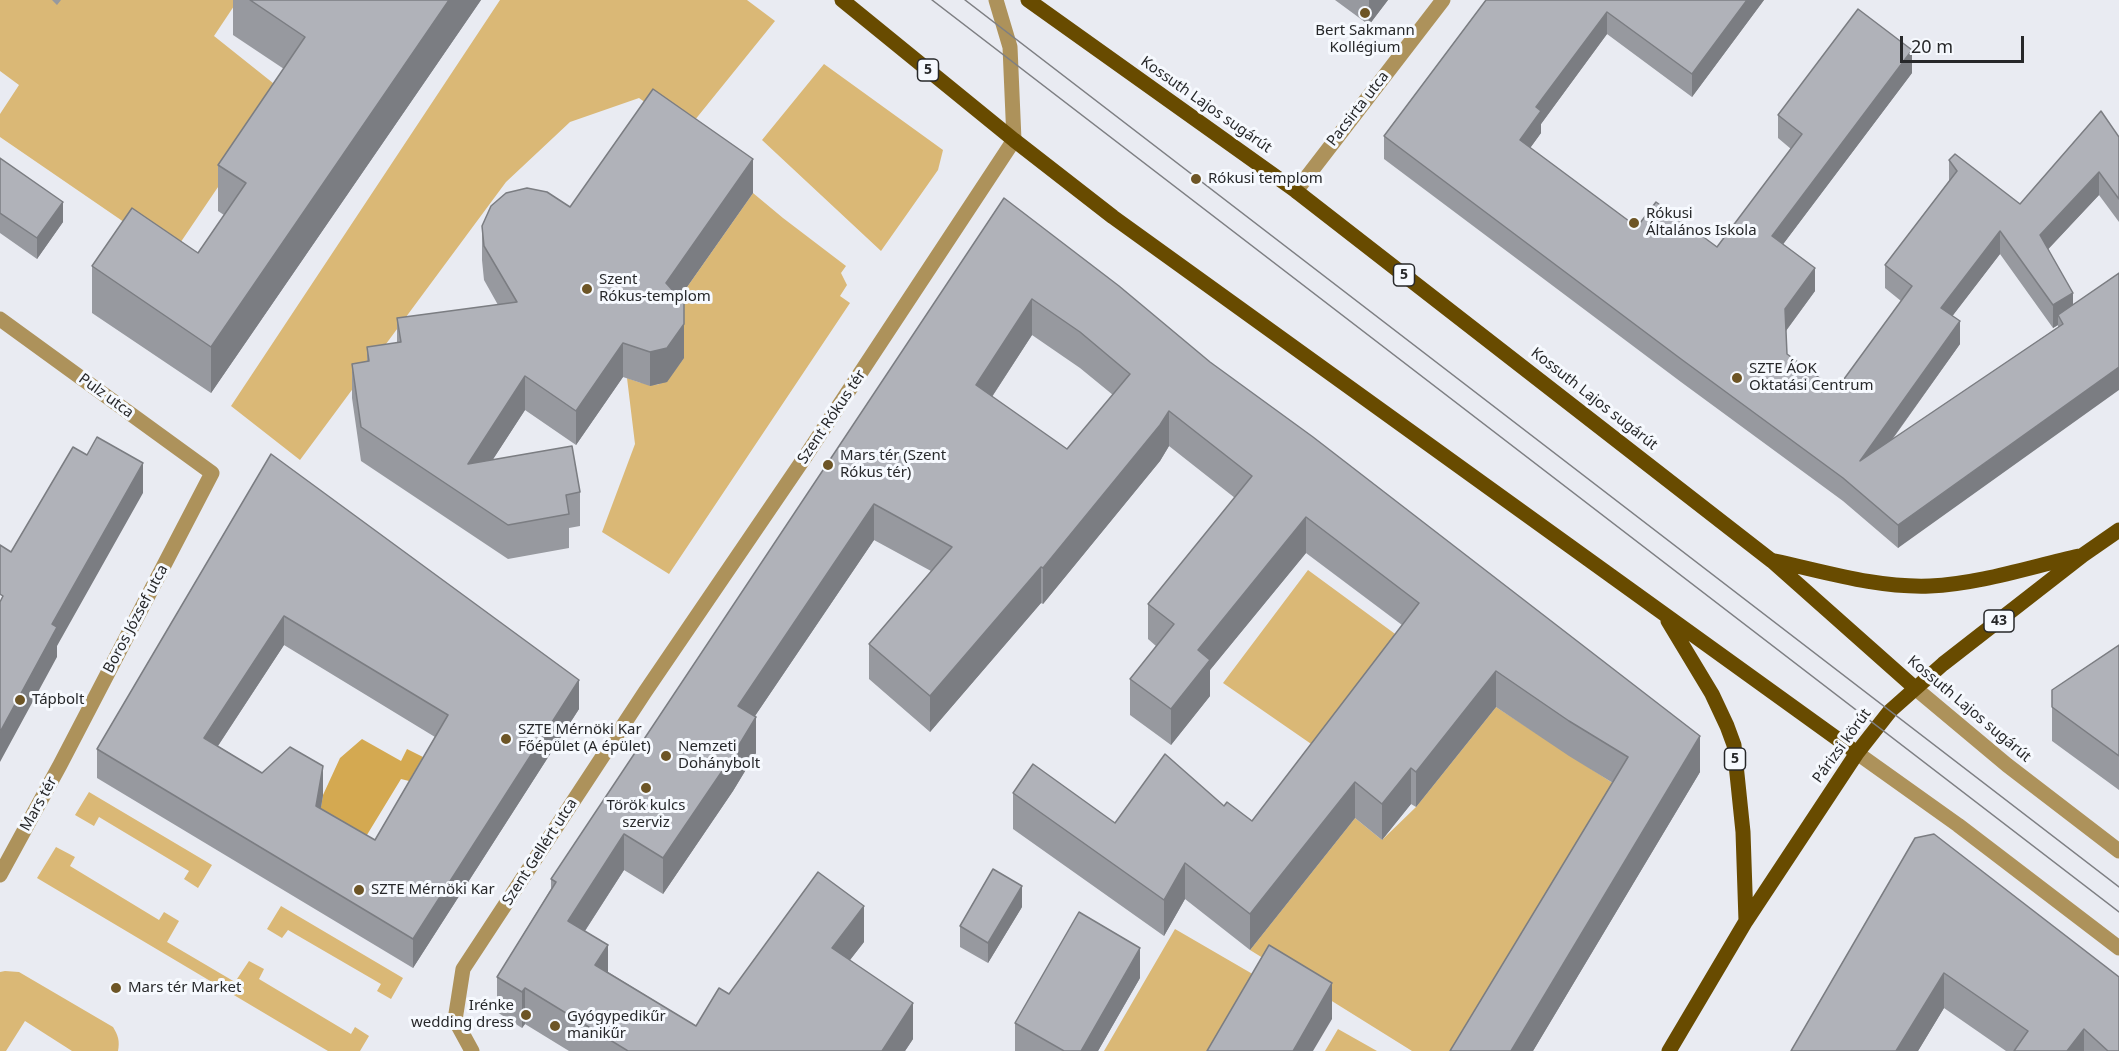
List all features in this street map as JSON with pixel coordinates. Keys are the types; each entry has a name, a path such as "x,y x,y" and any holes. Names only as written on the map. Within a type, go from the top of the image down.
{"main road":[{"name":"5","path":"842,0 1014,140 1122,224 1857,753"},
{"name":"Kossuth Lajos sugárút","path":"1028,0 1296,191 1772,561 1915,688"},
{"name":"Párizsi körút","path":"1669,1051 1746,921 1857,753 1890,711 1915,688 2083,555 2119,530"},
{"path":"1772,561 1885,585 1930,586 1978,579 2083,555"},
{"name":"5","path":"1664,615 1712,694 1734,745 1743,832 1746,921"}],"street":[{"path":"996,0 1010,47 1014,140"},
{"name":"Pacsirta utca","path":"1296,191 1443,0"},
{"name":"Szent Rókus tér","path":"645,692 805,457 1014,140"},
{"name":"Pulz utca","path":"0,319 212,473"},
{"name":"Boros József utca","path":"60,765 212,473"},
{"name":"Kossuth Lajos sugárút","path":"1915,688 2013,770 2119,851"},
{"name":"Szent Gellért utca","path":"472,1051 455,1020 463,969 645,692"},
{"path":"1857,753 1958,825 2119,948"},
{"name":"Mars tér","path":"0,875 60,765"}],"shaded area":[{"path":"0,0 238,0 214,36 283,91 172,255 0,137 0,114 19,85 0,71"},
{"path":"500,0 747,0 775,21 686,131 639,98 570,122 506,182 300,460 231,406"},
{"path":"824,64 943,150 938,170 881,251 762,140"},
{"path":"753,193 846,266 841,273 847,285 840,296 850,303 669,574 602,532 635,444 627,378 648,384 661,383 671,375 684,358 666,317"},
{"path":"1308,570 1402,639 1317,748 1223,683"},
{"path":"1496,707 1628,793 1472,1051 1412,1051 1250,950 1355,818 1382,840 1416,807"},
{"path":"362,739 401,761 407,749 423,757 409,781 401,779 359,848 316,835 323,795 340,758"},
{"path":"89,792 212,865 198,888 184,879 189,871 99,817 94,826 75,815"},
{"path":"56,847 75,857 70,866 159,920 164,912 179,921 167,942 235,982 249,961 264,969 259,979 351,1034 355,1027 369,1036 360,1051 328,1051 37,878"},
{"path":"281,906 403,978 391,999 377,991 381,984 288,930 282,938 267,929"},
{"path":"1175,929 1256,976 1213,1051 1104,1051"},
{"path":"0,972 19,972 113,1027 118,1038 118,1051 72,1051 25,1021 6,1051 0,1051"},
{"path":"1338,1029 1377,1051 1325,1051"}],"building":[{"path":"250,0 449,0 211,347 92,266 132,208 198,253 246,183 218,165 305,37"},
{"path":"1486,0 1747,0 1692,74 1607,12 1536,107 1541,111 1520,140 1637,227 1656,202 1717,247 1802,134 1778,115 1858,9 1912,50 1772,236 1815,268 1785,309 1787,354 1836,390 1912,286 1885,265 1957,171 1949,160 1955,154 2020,204 2101,111 2119,137 2119,199 2099,172 2040,235 2073,293 2053,305 2000,231 1941,308 1960,321 1860,461 2063,324 2058,315 2119,273 2119,367 1898,525 1843,478 1384,136"},
{"path":"653,89 753,159 666,283 684,303 684,324 667,348 650,352 623,343 576,411 525,376 468,464 572,446 580,492 566,495 569,514 508,525 361,427 352,364 369,361 367,347 401,342 397,318 517,302 484,246 482,226 491,206 506,193 527,188 547,192 570,207"},
{"path":"0,158 63,202 37,238 0,213"},
{"path":"1004,198 1119,286 1210,362 1313,437 1700,736 1511,1051 1450,1051 1628,757 1569,721 1496,671 1416,772 1411,768 1382,804 1355,782 1250,914 1185,863 1164,900 1013,793 1033,764 1115,823 1165,754 1224,806 1227,802 1252,821 1419,603 1306,517 1198,650 1210,660 1171,709 1130,679 1174,624 1148,604 1252,476 1169,411 1043,568 1041,567 930,696 869,644 952,547 874,504 738,706 756,717 663,858 624,834 568,921 608,945 595,965 696,1026 719,988 729,994 818,872 864,906 832,948 913,1003 882,1051 628,1051 525,988 522,992 497,977 556,882 551,879","holes":["1032,299 1080,332 1130,374 1067,449 976,385"]},
{"path":"97,437 143,463 52,624 57,627 0,732 0,602 3,596 0,594 0,545 11,552 73,447 87,455"},
{"name":"SZTE Mérnöki Kar Főépület (A épület)","path":"271,454 579,680 413,939 97,749","holes":["284,616 448,715 375,840 316,806 323,766 290,747 262,773 204,738"]},
{"path":"2119,645 2119,756 2052,707 2052,690"},
{"path":"1934,834 2119,977 2119,1051 2108,1051 2084,1029 2067,1051 2014,1051 2028,1031 1944,973 1896,1051 1791,1051 1915,838"},
{"path":"993,869 1022,886 988,943 960,926"},
{"path":"1079,912 1140,948 1081,1051 1064,1051 1015,1023"},
{"path":"1269,945 1332,983 1293,1051 1207,1051"}],"tram line":[{"path":"932,0 2119,912"},
{"path":"965,0 2119,887"}],"place":[{"name":"Bert Sakmann Kollégium","path":"1365,13"},
{"name":"Rókusi templom","path":"1196,179"},
{"name":"Rókusi Általános Iskola","path":"1634,223"},
{"name":"Szent Rókus-templom","path":"587,289"},
{"name":"SZTE ÁOK Oktatási Centrum","path":"1737,378"},
{"name":"Mars tér (Szent Rókus tér)","path":"828,465"},
{"name":"Tápbolt","path":"20,700"},
{"name":"SZTE Mérnöki Kar Főépület (A épület)","path":"506,739"},
{"name":"Nemzeti Dohánybolt","path":"666,756"},
{"name":"Török kulcs szerviz","path":"646,788"},
{"name":"SZTE Mérnöki Kar","path":"359,890"},
{"name":"Mars tér Market","path":"116,988"},
{"name":"Irénke wedding dress","path":"526,1015"},
{"name":"Gyógypedikűr manikűr","path":"555,1026"}]}
